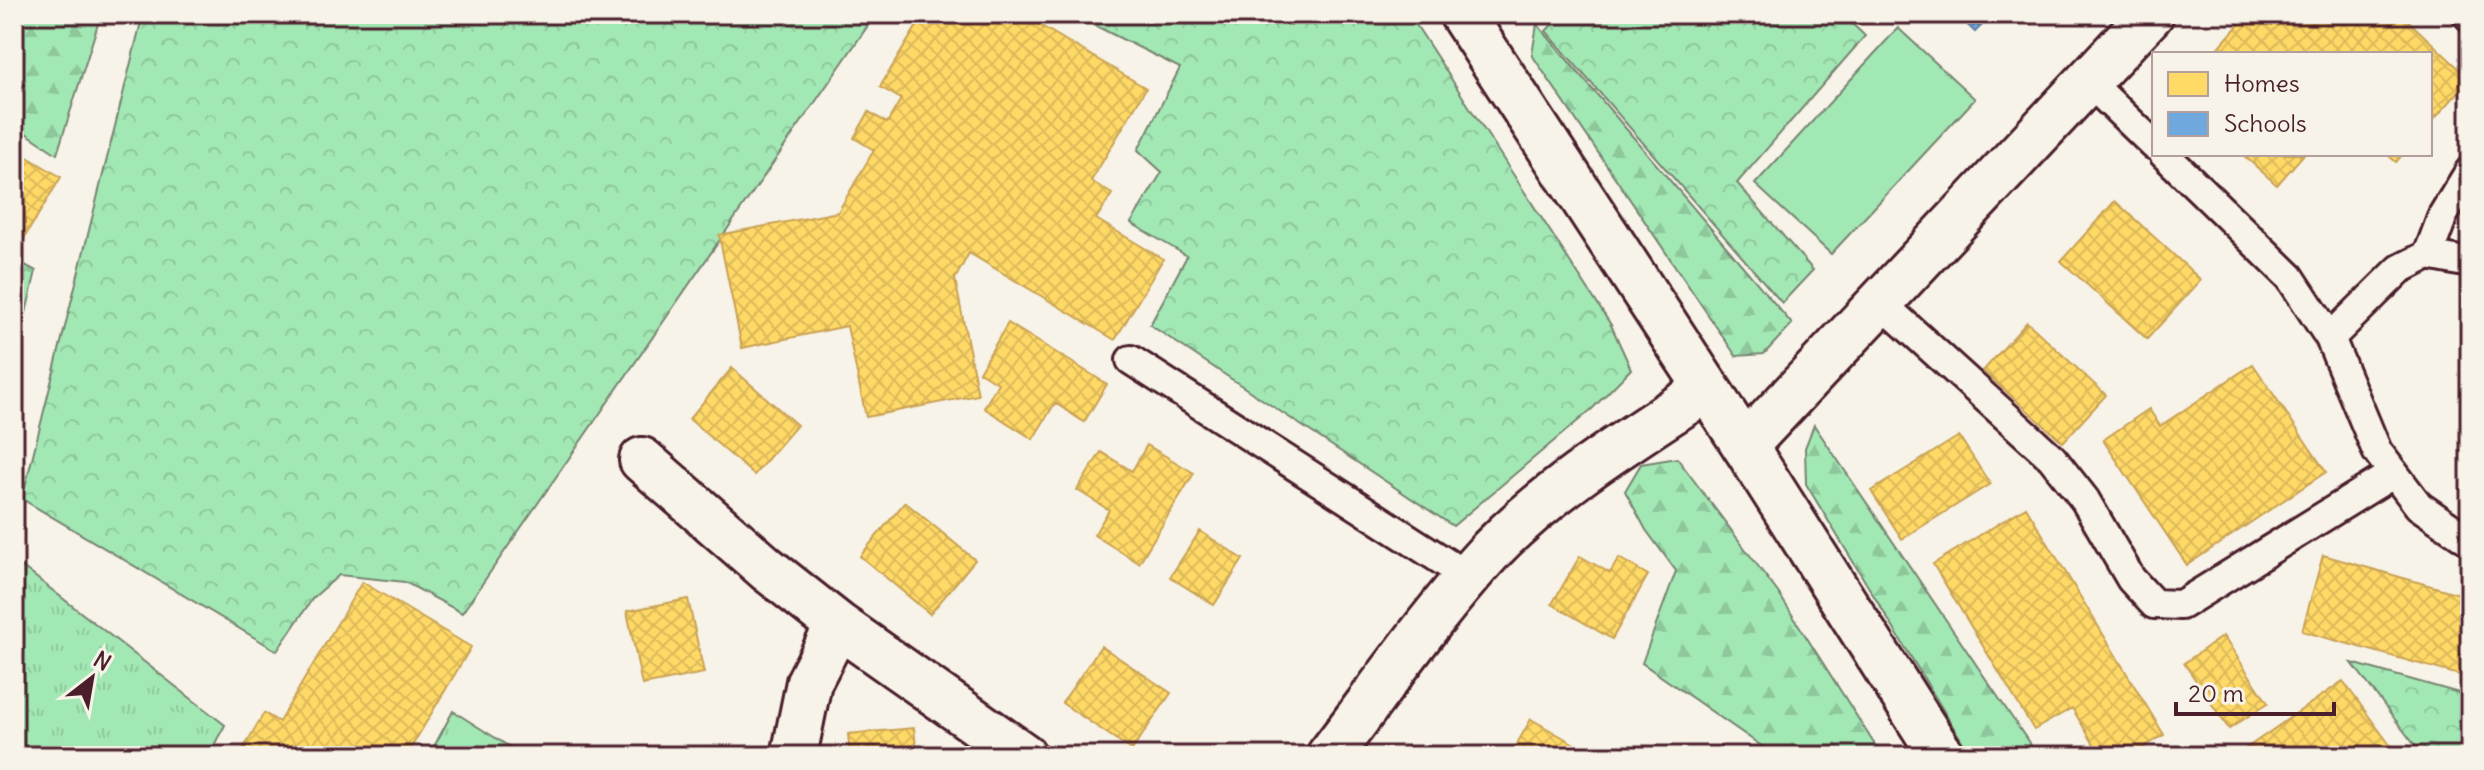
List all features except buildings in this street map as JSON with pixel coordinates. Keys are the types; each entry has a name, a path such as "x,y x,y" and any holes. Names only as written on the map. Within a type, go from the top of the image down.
{"street":[{"path":"1462,14 1705,390 1745,446 1942,756"},
{"path":"1745,446 2151,14"},
{"path":"1329,756 1468,577 1543,503 1608,454 1705,390"},
{"path":"642,460 767,569 838,625 1024,756"},
{"path":"794,756 809,682 838,625"}],"lane":[{"path":"2088,81 2152,143"},
{"path":"2166,156 2290,277 2330,338 2371,438 2394,473 2419,506 2470,541"},
{"path":"2428,255 2443,215 2470,171"},
{"path":"2330,338 2400,269 2428,255 2470,263"},
{"path":"1880,302 2052,458 2085,500 2131,579 2154,604 2181,605 2394,473"},
{"path":"1131,360 1468,577"}],"green space":[{"path":"14,14 101,14 57,154 14,125"},
{"path":"143,14 876,14 462,613 405,582 339,575 313,598 277,651 22,499"},
{"path":"1072,14 1409,14 1611,325 1631,369 1592,409 1453,526 1150,325 1187,256 1131,223 1162,172 1138,150 1180,68"},
{"path":"1562,14 1842,14 1865,36 1737,183 1813,270 1782,303 1546,31"},
{"path":"1537,24 1792,324 1764,354 1736,356 1532,55"},
{"path":"1898,28 1975,99 1831,254 1755,184"},
{"path":"14,259 36,271 14,363"},
{"path":"1814,425 2038,756 1971,756 1806,484 1805,448"},
{"path":"1677,458 1779,594 1882,756 1776,756 1642,663 1676,571 1646,530 1625,491 1641,464"},
{"path":"20,565 225,725 208,756 14,756 14,574"},
{"path":"2352,663 2470,696 2470,756 2423,756"},
{"path":"453,711 524,756 429,756"}]}
